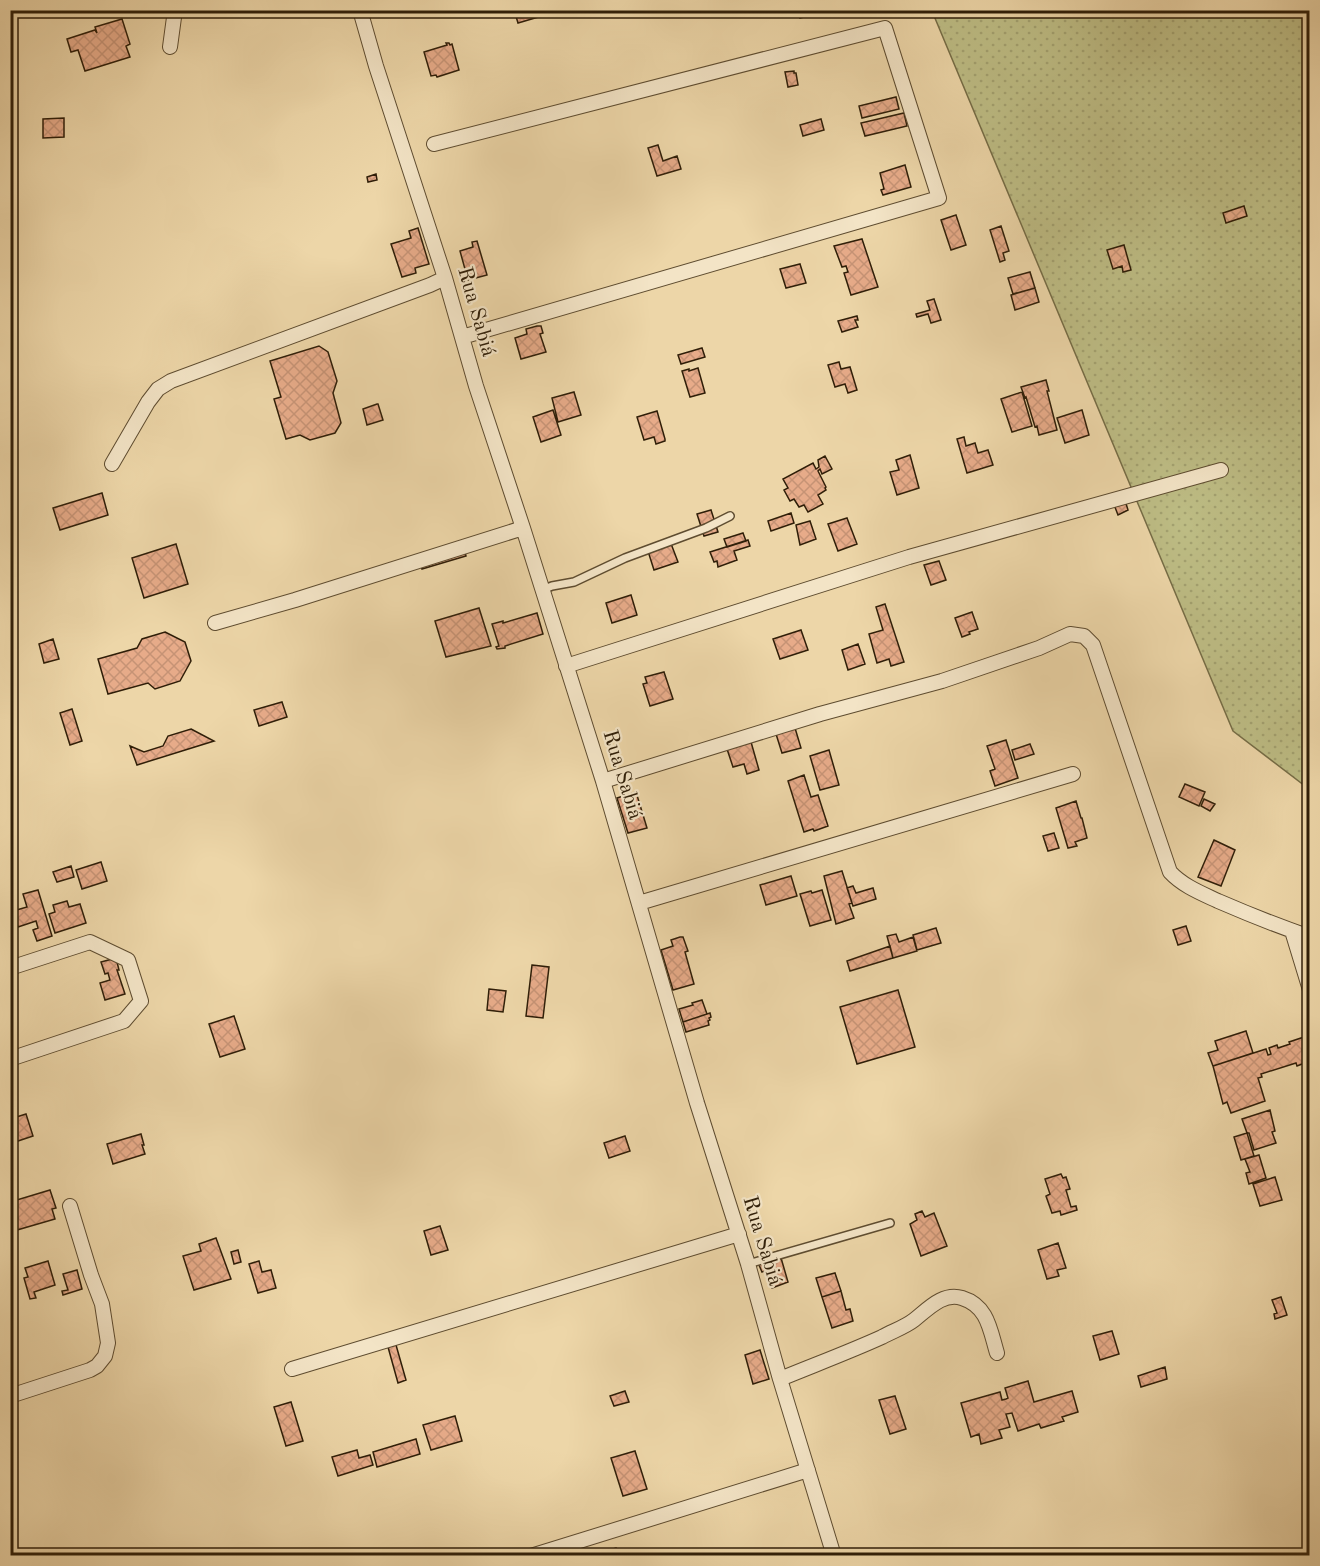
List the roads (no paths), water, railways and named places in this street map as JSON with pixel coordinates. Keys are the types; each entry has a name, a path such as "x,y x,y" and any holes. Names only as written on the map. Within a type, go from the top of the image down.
{"street":[{"path":"170,47 175,10"},
{"name":"Rua Sabiá","path":"360,10 445,278 476,386 603,780 697,1103 739,1234 834,1556"},
{"path":"434,144 885,28 939,198 462,337"},
{"path":"112,464 148,402 158,389 171,381 445,278"},
{"path":"567,666 909,557 1221,470"},
{"path":"215,622 295,600 523,528"},
{"path":"603,780 820,714 942,681 1039,648 1070,634 1078,634 1084,636 1093,645 1170,872 1190,888 1249,915 1310,937"},
{"path":"639,903 1073,774"},
{"path":"1292,931 1310,990"},
{"path":"10,968 90,942 128,960 141,1001 124,1021 10,1059"},
{"path":"10,1396 90,1371 105,1356 108,1343 102,1304 70,1206"},
{"path":"292,1369 739,1234"},
{"path":"780,1379 905,1326 913,1322 930,1306 949,1297 961,1297 981,1308 997,1353"},
{"path":"531,1556 808,1470"}],"lane":[{"path":"542,590 574,582 625,558 706,528 730,516"},
{"path":"748,1264 890,1223"}]}
